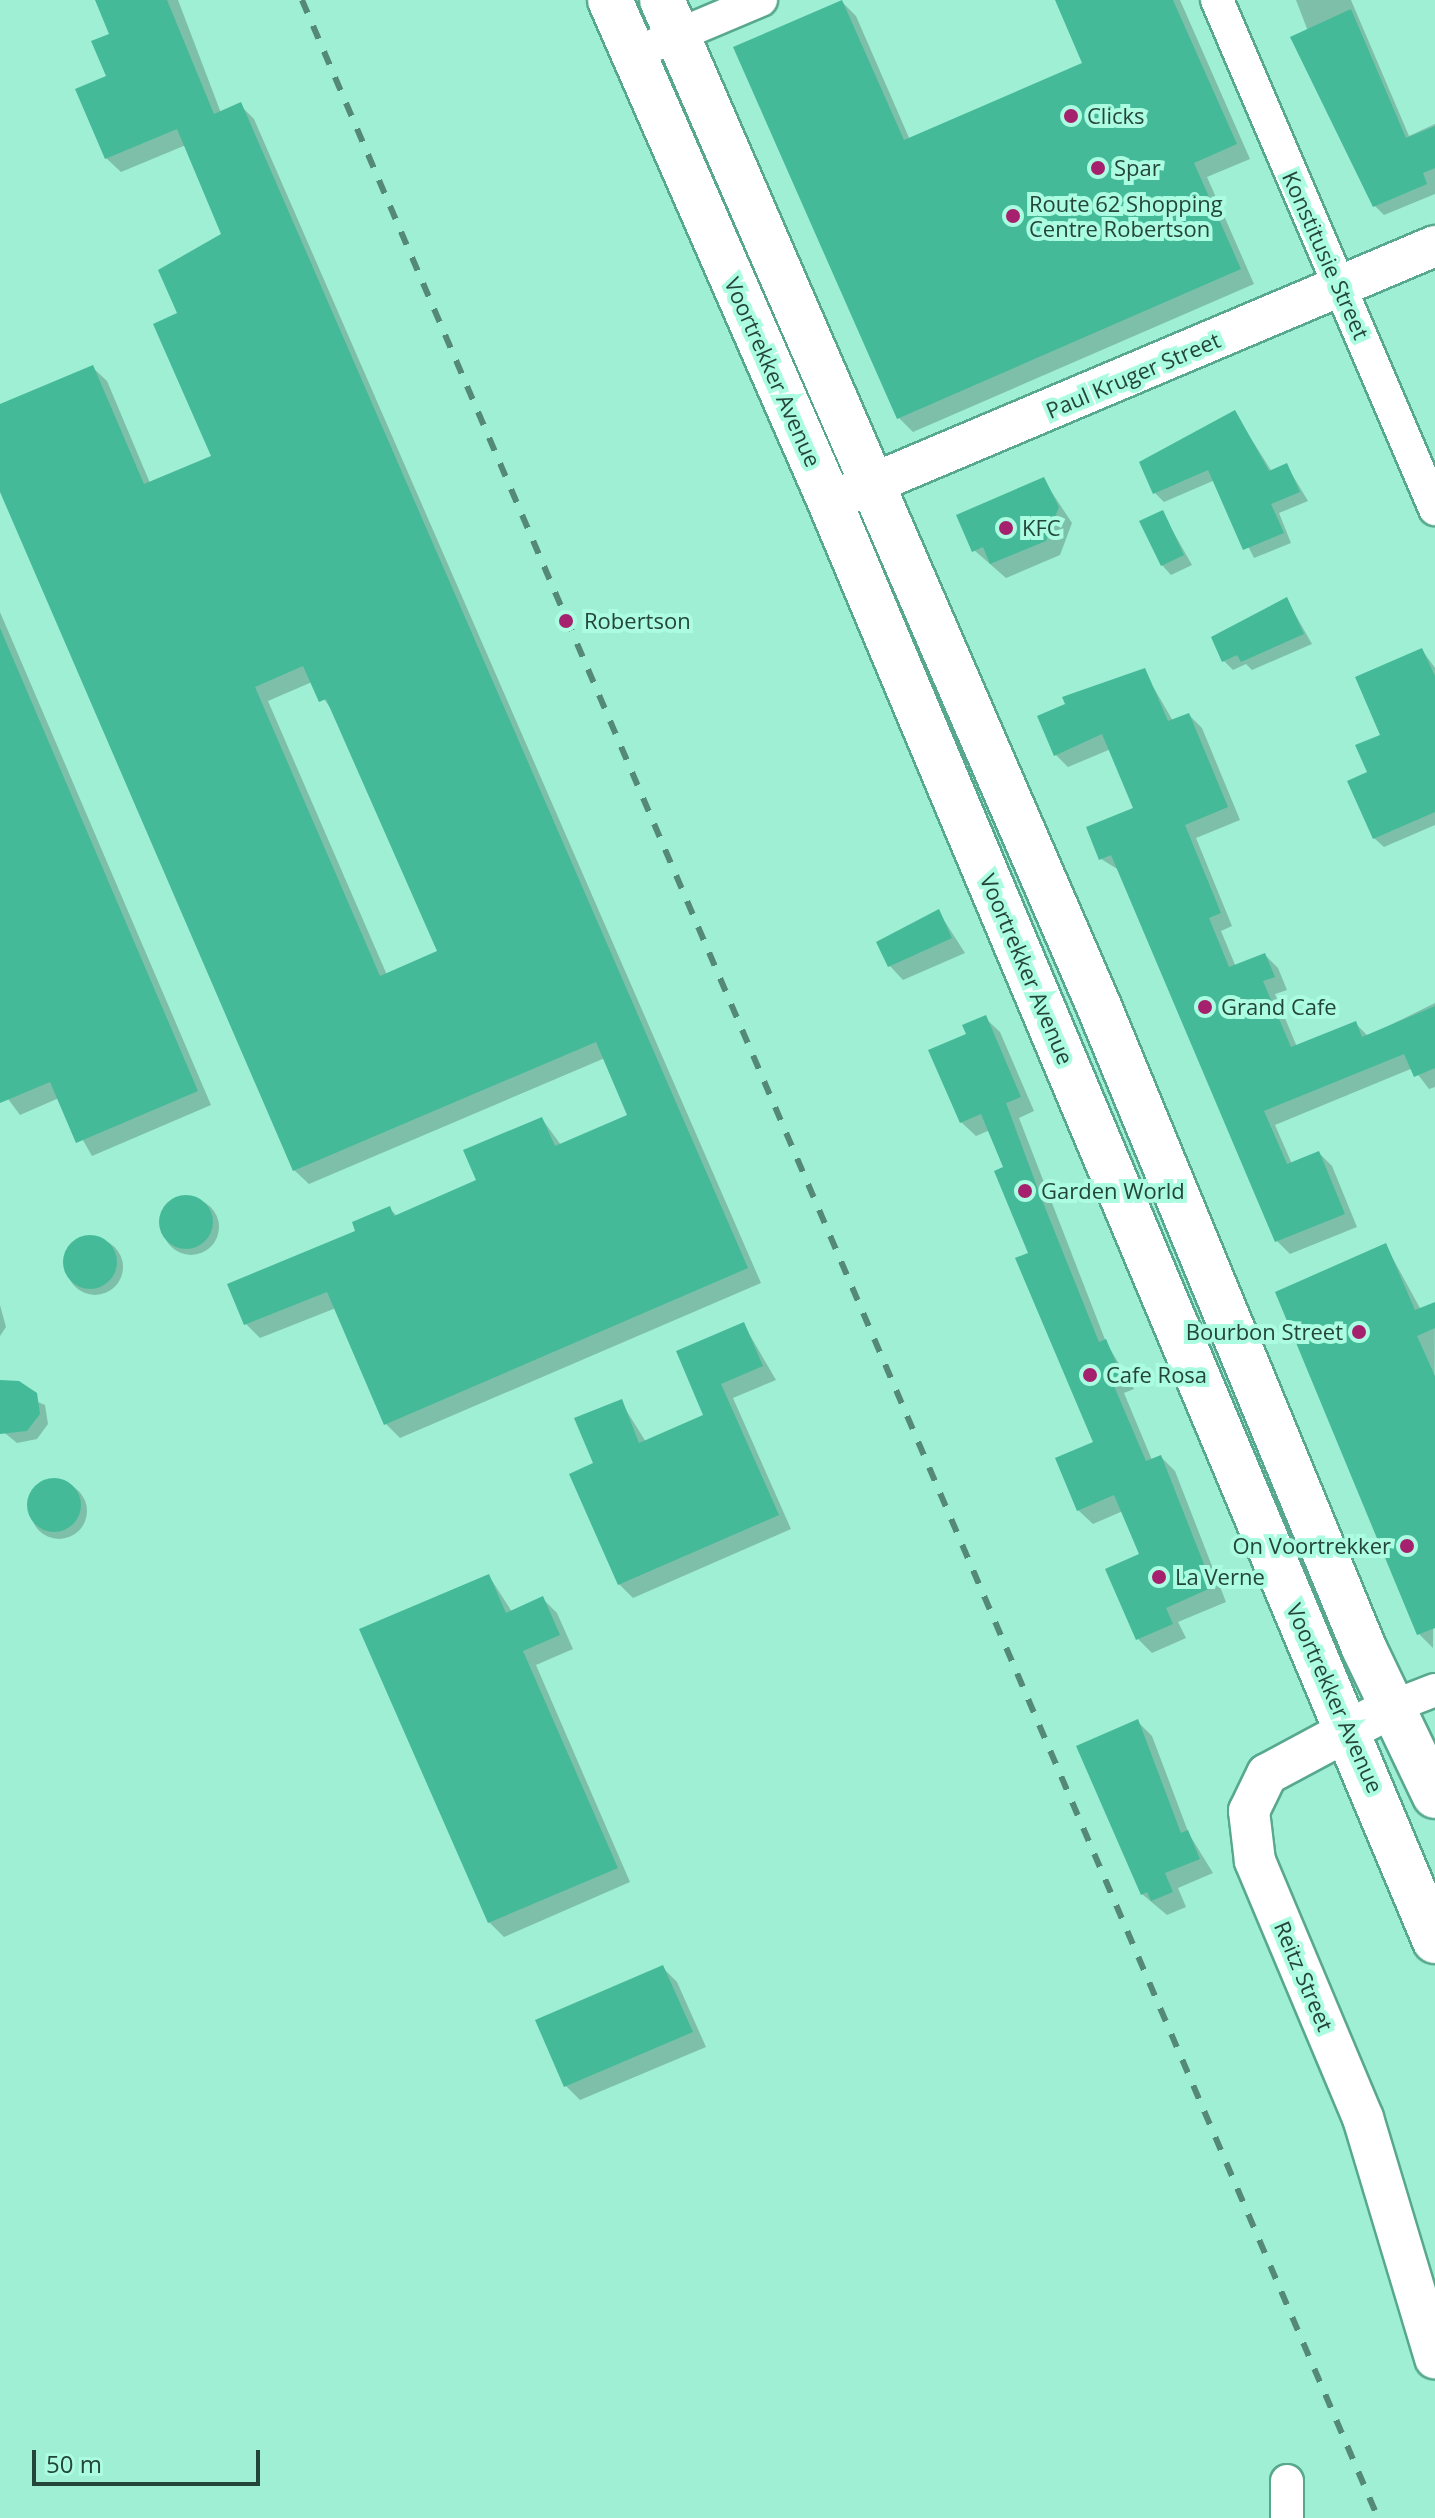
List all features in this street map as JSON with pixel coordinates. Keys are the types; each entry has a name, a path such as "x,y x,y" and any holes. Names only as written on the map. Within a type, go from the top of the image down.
{"main road":[{"name":"Voortrekker Avenue","path":"610,0 830,502 1435,1941"},
{"path":"670,18 875,484 1435,1796"}],"street":[{"path":"633,54 670,18 761,0"},
{"name":"Konstitusie Street","path":"1217,0 1435,509"},
{"name":"Paul Kruger Street","path":"830,502 1435,246"},
{"name":"Reitz Street","path":"1435,1690 1394,1706 1347,1734 1267,1774 1249,1811 1251,1837 1363,2118 1435,2358"},
{"path":"1287,2481 1287,2518"}],"building":[{"path":"95,0 167,0 214,114 241,102 748,1268 384,1425 327,1292 244,1325 227,1284 355,1231 352,1222 390,1206 394,1216 476,1180 463,1150 542,1117 555,1146 627,1115 596,1042 293,1171 0,492 0,404 93,365 144,484 211,456 153,324 177,313 158,270 221,234 177,129 105,159 75,89 106,76 91,41 109,34","holes":["303,666 319,702 326,699 437,951 380,976 255,687"]},
{"name":"Route 62 Shopping Centre Robertson","path":"842,0 904,140 1082,63 1055,0 1173,0 1237,144 1194,163 1241,269 897,419 733,47"},
{"path":"1351,9 1406,138 1435,126 1435,168 1423,173 1427,184 1373,207 1290,37"},
{"path":"1235,410 1269,471 1287,463 1300,492 1271,504 1284,533 1243,550 1208,470 1153,494 1139,462"},
{"name":"KFC","path":"1044,477 1059,507 1046,541 990,564 983,547 972,552 956,515"},
{"path":"1163,510 1184,555 1161,566 1139,521"},
{"path":"1287,597 1304,634 1241,662 1237,655 1222,662 1211,637"},
{"path":"0,628 198,1091 76,1143 50,1082 0,1103"},
{"path":"1422,648 1435,676 1435,812 1373,839 1347,781 1367,772 1355,745 1380,735 1355,677"},
{"path":"1145,668 1168,721 1189,713 1228,807 1185,825 1221,913 1209,918 1229,967 1265,953 1275,977 1263,981 1291,1047 1356,1021 1362,1037 1435,1006 1435,1068 1414,1077 1404,1054 1264,1111 1287,1164 1319,1151 1345,1214 1275,1242 1111,855 1099,860 1086,827 1133,808 1102,734 1054,756 1037,716 1065,704 1062,697"},
{"path":"939,909 952,938 888,967 876,942"},
{"path":"986,1015 1021,1097 1006,1103 1042,1200 1099,1342 1106,1339 1121,1374 1111,1379 1146,1461 1161,1455 1213,1587 1166,1608 1173,1624 1136,1640 1105,1569 1139,1554 1114,1495 1077,1511 1055,1458 1093,1442 1015,1258 1028,1253 994,1171 1003,1167 981,1114 960,1123 928,1050 966,1034 962,1025"},
{"path":"186,1195 205,1203 213,1222 205,1241 186,1249 167,1241 159,1222 167,1203"},
{"path":"90,1235 109,1243 117,1262 109,1281 90,1289 71,1281 63,1262 71,1243"},
{"path":"1386,1243 1415,1310 1435,1302 1435,1328 1417,1336 1435,1376 1435,1628 1417,1635 1275,1292"},
{"path":"744,1322 763,1366 721,1384 779,1515 618,1585 569,1474 593,1463 574,1418 622,1399 639,1443 703,1415 676,1351"},
{"path":"0,1380 19,1381 37,1393 40,1414 27,1431 0,1434"},
{"path":"54,1478 73,1486 81,1505 73,1524 54,1532 35,1524 27,1505 35,1486"},
{"path":"489,1574 506,1613 543,1596 560,1635 523,1651 618,1868 488,1923 359,1629"},
{"path":"1138,1719 1181,1833 1188,1830 1200,1859 1165,1873 1173,1892 1151,1901 1147,1892 1141,1895 1076,1746"},
{"path":"663,1965 693,2032 564,2087 535,2020"}],"railway":[{"path":"302,0 1378,2518"}],"place":[{"name":"Clicks","path":"1071,116"},
{"name":"Spar","path":"1098,168"},
{"name":"Route 62 Shopping Centre Robertson","path":"1013,216"},
{"name":"KFC","path":"1006,528"},
{"name":"Robertson","path":"566,621"},
{"name":"Grand Cafe","path":"1205,1007"},
{"name":"Garden World","path":"1025,1191"},
{"name":"Bourbon Street","path":"1359,1332"},
{"name":"Cafe Rosa","path":"1090,1375"},
{"name":"On Voortrekker","path":"1407,1546"},
{"name":"La Verne","path":"1159,1577"}]}
